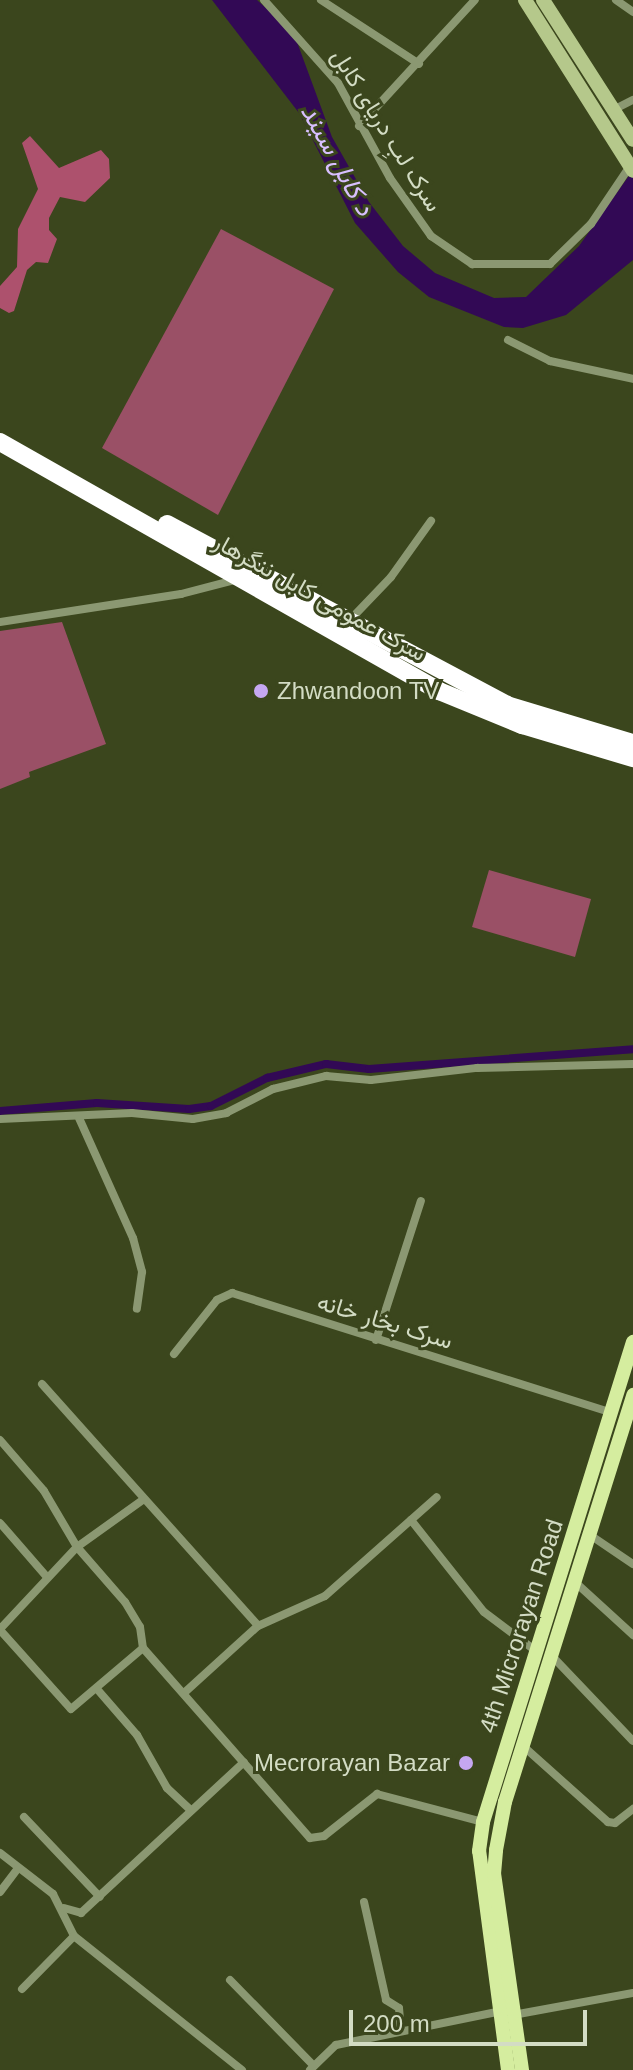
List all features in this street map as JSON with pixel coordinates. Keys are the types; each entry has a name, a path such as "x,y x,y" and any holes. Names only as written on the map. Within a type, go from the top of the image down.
{"highway":[{"name":"سرک عمومی کابل ننگرهار","path":"0,430 202,544 475,708 633,758"},
{"name":"سرک عمومی کابل ننگرهار","path":"0,442 252,575"},
{"path":"252,575 507,705 633,743"}],"main road":[{"path":"525,0 631,168"},
{"path":"543,0 633,140"},
{"name":"4th Microrayan Road","path":"522,2070 479,1851 483,1822 633,1342"},
{"name":"4th Microrayan Road","path":"508,2070 497,2012 494,1927 496,1850 523,1746 590,1535 627,1432 633,1395"},
{"path":"538,1646 554,1651"}],"street":[{"name":"سرک لبِ دریای کابل","path":"264,0 338,83 359,126 431,236 444,249 482,267 550,264 591,224 631,168"},
{"path":"321,0 419,64"},
{"path":"359,126 419,64 474,0"},
{"path":"616,0 633,12"},
{"path":"613,110 633,100"},
{"path":"508,340 550,361 633,379"},
{"path":"348,623 391,577 431,521"},
{"path":"0,622 181,594 252,575"},
{"path":"0,1119 79,1118 132,1113 208,1117 273,1089 326,1076 371,1080 477,1068 633,1064"},
{"path":"79,1118 133,1238 142,1272 137,1309"},
{"path":"376,1340 421,1201"},
{"name":"سرک بخار خانه","path":"174,1354 228,1292 609,1412"},
{"path":"42,1384 258,1626"},
{"path":"0,1440 44,1491 77,1547 125,1602 140,1627 143,1648 310,1838 324,1836 377,1794 483,1822"},
{"path":"184,1693 258,1626 325,1596 437,1497"},
{"path":"143,1648 71,1709 0,1629 77,1547 144,1499"},
{"path":"411,1520 484,1612 538,1646"},
{"path":"0,1523 47,1577"},
{"path":"590,1535 633,1564"},
{"path":"575,1582 633,1635"},
{"path":"554,1651 633,1741"},
{"path":"97,1689 137,1735 167,1788 191,1810"},
{"path":"523,1746 608,1822 615,1823 633,1809"},
{"path":"0,1853 64,1908 81,1913 244,1762"},
{"path":"24,1817 100,1897"},
{"path":"0,1892 18,1868"},
{"path":"364,1902 386,2000 399,2008 401,2029"},
{"path":"64,1908 74,1936 242,2070"},
{"path":"22,1989 74,1936"},
{"path":"230,1980 310,2066 336,2045 401,2029 497,2012"},
{"path":"513,2015 633,1993"}],"shaded area":[{"path":"30,136 59,168 101,150 109,159 110,178 85,202 60,197 49,218 49,230 57,239 48,263 36,262 27,270 14,311 9,313 0,308 0,286 17,267 18,229 38,189 22,143"},
{"path":"221,229 334,289 218,515 102,448"},
{"path":"62,622 106,744 29,772 30,777 0,789 0,631"},
{"path":"489,870 591,899 575,957 472,927"}],"water":[{"name":"د کابل سيند","path":"212,0 257,0 285,25 297,42 332,137 369,202 403,246 435,273 494,298 526,297 579,246 633,170 633,260 566,315 523,328 504,327 429,297 398,272 355,223 299,113"}],"waterway":[{"path":"0,1111 97,1103 189,1109 211,1106 267,1078 326,1064 369,1069 633,1049"}],"place":[{"name":"Zhwandoon TV","path":"261,691"},
{"name":"Mecrorayan Bazar","path":"466,1763"}]}
